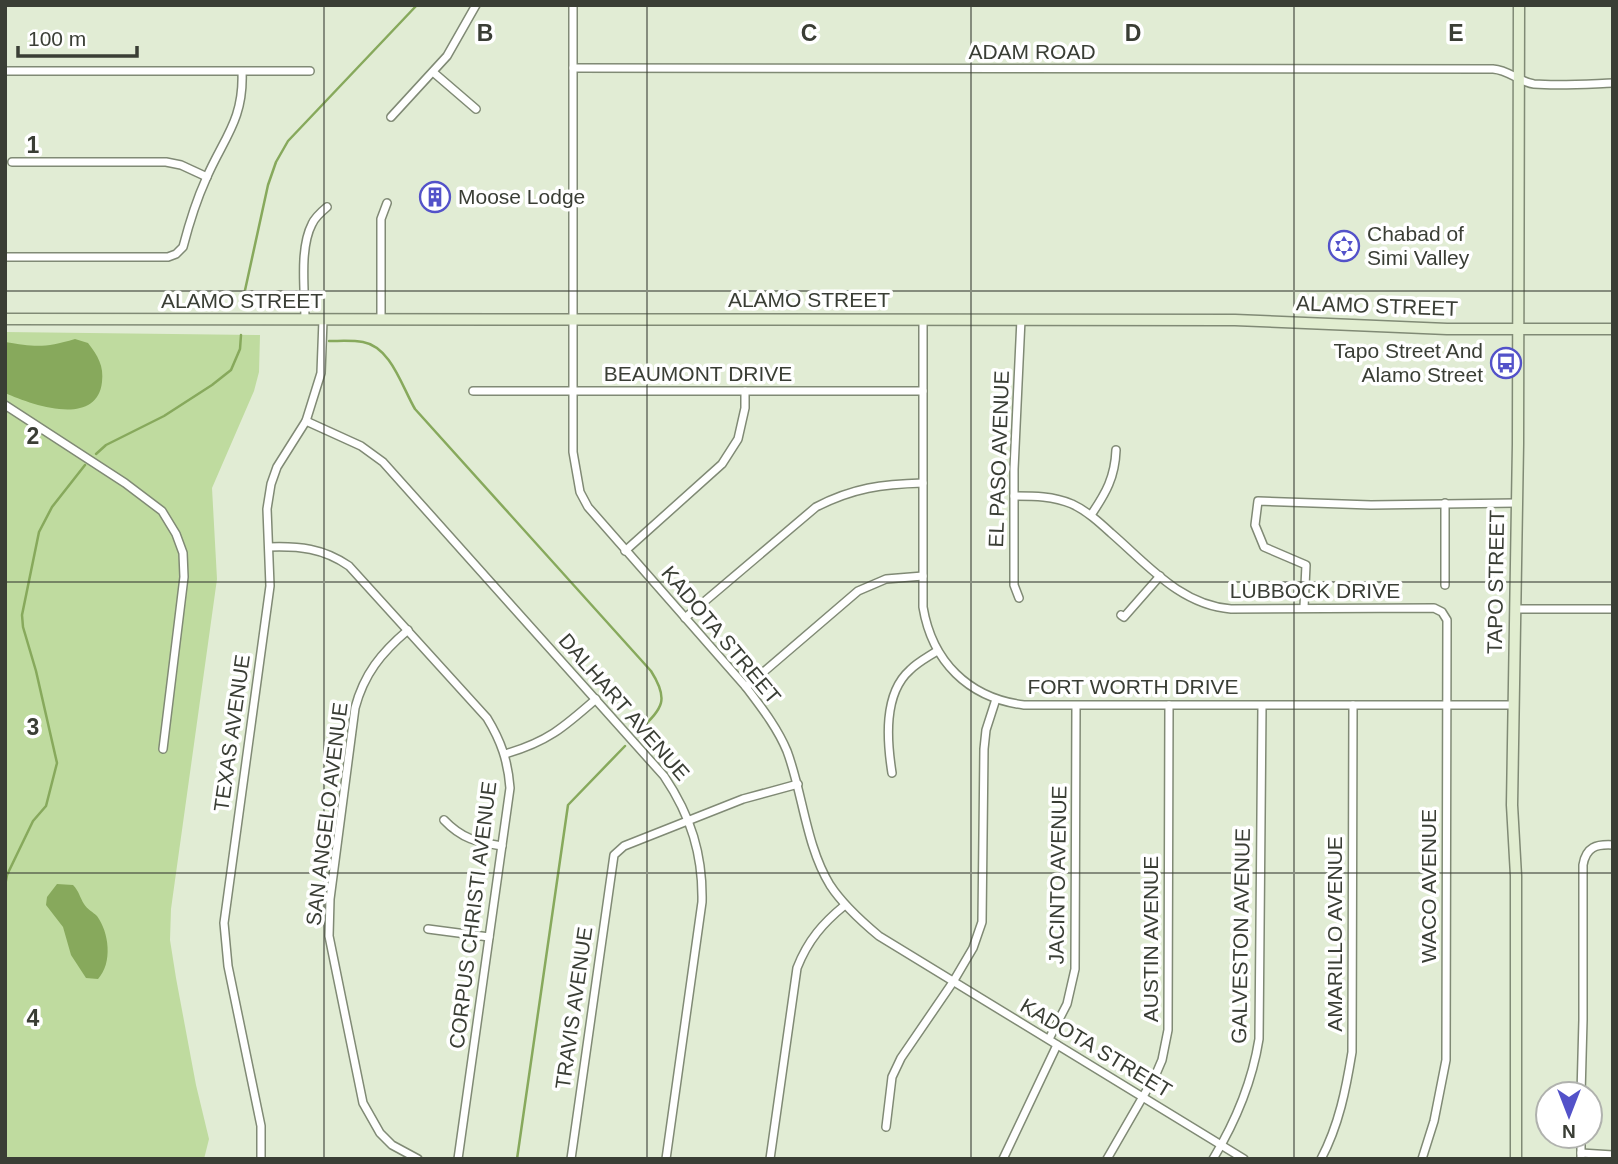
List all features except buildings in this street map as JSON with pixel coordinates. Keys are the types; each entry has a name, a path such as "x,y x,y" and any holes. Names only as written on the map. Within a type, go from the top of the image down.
{"main road":[{"name":"TAPO STREET","path":"1516,1159 1516,876 1512,805 1519,5"},
{"name":"ALAMO STREET","path":"5,319 1021,319 1260,321 1447,329 1613,330"}],"street":[{"path":"391,117 453,48 476,5"},
{"name":"KADOTA STREET","path":"573,5 573,452 580,492 588,507 746,687 779,734 798,784 820,866 845,905 879,936 1244,1159"},
{"name":"ADAM ROAD","path":"573,68 1493,69 1504,70 1518,79 1534,84 1613,83"},
{"path":"5,71 310,71"},
{"path":"5,257 168,257 176,254 183,247 206,177 235,122 240,103 242,72"},
{"path":"433,72 476,109"},
{"path":"12,162 166,162 181,165 206,177"},
{"path":"381,319 381,219 387,204"},
{"path":"306,320 304,274 307,235 313,221 327,207"},
{"name":"EL PASO AVENUE","path":"1019,598 1014,585 1014,496 1021,319"},
{"name":"TEXAS AVENUE","path":"261,1159 261,1126 228,966 224,923 270,586 267,509 271,484 277,467 306,421 321,373 323,320"},
{"name":"FORT WORTH DRIVE","path":"923,320 923,576 926,621 937,651 961,678 996,699 1024,705 1514,705"},
{"name":"BEAUMONT DRIVE","path":"473,391 923,391"},
{"path":"625,551 722,464 738,439 744,416 746,391"},
{"path":"5,405 125,483 162,511 176,534 183,554 184,577 163,749"},
{"name":"DALHART AVENUE","path":"306,421 361,446 383,462 664,776 690,820 701,863 702,902 666,1159"},
{"path":"1091,515 1111,483 1116,450"},
{"path":"685,618 816,507 839,495 868,487 923,483"},
{"name":"LUBBOCK DRIVE","path":"1014,496 1056,499 1074,505 1091,515 1160,576 1190,598 1220,608 1434,608 1442,612"},
{"path":"1304,607 1306,565 1264,547 1255,525 1258,501 1371,505 1516,503"},
{"path":"1445,503 1445,585"},
{"name":"CORPUS CHRISTI AVENUE","path":"269,547 307,547 339,559 357,573 486,718 497,734 505,754 509,788 458,1159"},
{"path":"746,687 858,591 886,579 923,576"},
{"path":"1122,615 1124,617 1160,576"},
{"path":"1515,609 1613,609"},
{"name":"WACO AVENUE","path":"1422,1159 1434,1121 1446,1060 1447,620 1442,612"},
{"name":"SAN ANGELO AVENUE","path":"408,630 376,660 360,691 331,888 328,927 363,1103 380,1133 392,1145 418,1159"},
{"path":"892,773 889,754 890,715 894,694 908,671 937,651"},
{"path":"505,754 550,737 596,699"},
{"path":"886,1127 892,1077 901,1058 953,982 972,948 982,922 984,749 986,730 996,699"},
{"name":"AUSTIN AVENUE","path":"1107,1159 1162,1060 1168,1030 1169,705"},
{"name":"GALVESTON AVENUE","path":"1213,1159 1247,1093 1259,1039 1262,705"},
{"name":"AMARILLO AVENUE","path":"1321,1159 1336,1124 1352,1052 1353,705"},
{"name":"JACINTO AVENUE","path":"1049,1039 1067,1004 1075,970 1076,706"},
{"path":"690,820 743,799 798,784"},
{"path":"444,820 457,833 502,846"},
{"name":"TRAVIS AVENUE","path":"571,1159 614,855 624,846 690,820"},
{"path":"1581,1080 1583,865 1589,850 1595,846 1613,845"},
{"path":"770,1159 797,968 814,934 845,905"},
{"path":"428,929 489,937"},
{"path":"1003,1159 1057,1045"},
{"path":"1581,1156 1613,1155"}],"shaded area":[{"path":"5,332 260,335 259,372 254,391 212,488 217,579 171,909 170,940 176,978 209,1139 204,1159 5,1159"},
{"path":"75,339 88,343 101,366 102,382 98,396 89,405 76,409 46,407 5,393 5,342 40,346"},
{"path":"57,884 73,885 85,906 101,923 108,948 106,965 98,979 86,978 71,955 63,927 46,905 47,897"}],"waterway":[{"path":"242,304 268,185 276,162 288,141 417,5"},
{"path":"96,454 106,445 164,416 231,370 240,349 241,335"},
{"path":"329,341 363,342 381,351 395,369 415,409 651,671 660,690 661,704 639,731"},
{"path":"5,886 7,875 33,821 46,806 57,763 22,615 39,532 52,507 85,465"},
{"path":"517,1159 568,805 625,746"}],"place":[{"name":"Moose Lodge","path":"435,197"},
{"name":"Chabad of Simi Valley","path":"1344,246"},
{"name":"Tapo Street And Alamo Street","path":"1506,363"}]}
